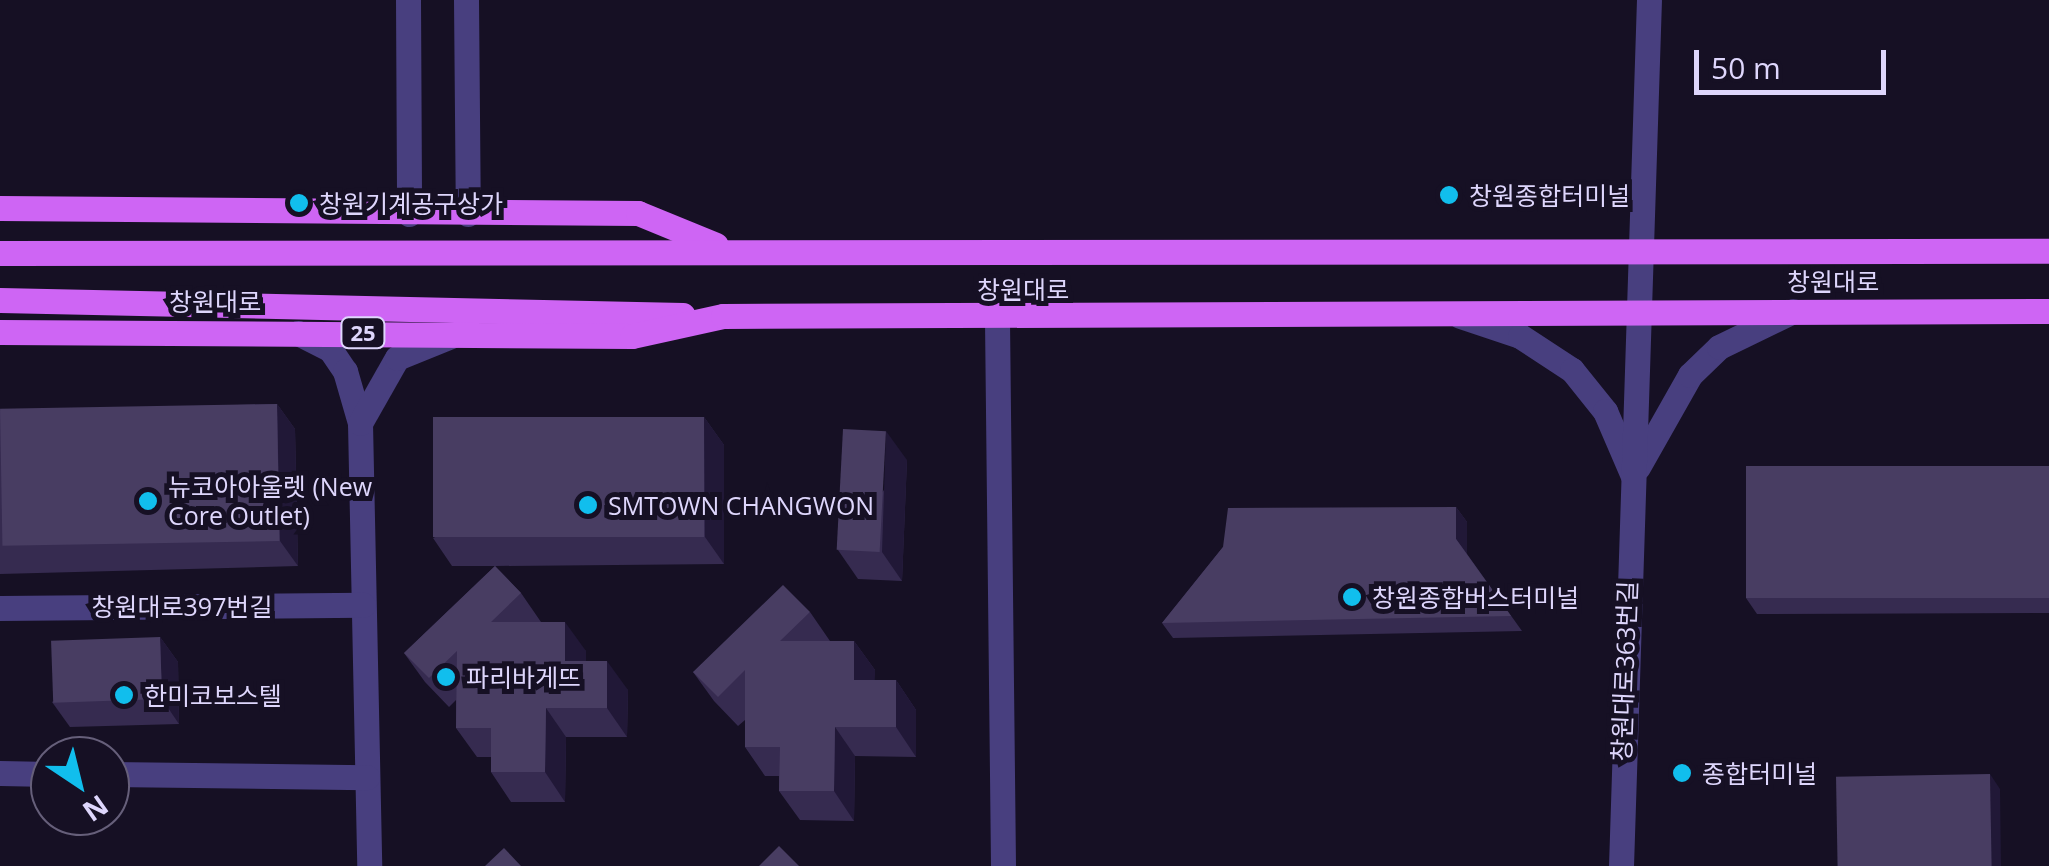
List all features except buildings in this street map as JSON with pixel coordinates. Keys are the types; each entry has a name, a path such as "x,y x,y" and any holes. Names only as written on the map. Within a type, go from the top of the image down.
{"main road":[{"path":"0,208 170,205 409,214 638,213 730,251"},
{"name":"창원대로","path":"0,253 2049,251"},
{"path":"0,300 723,316"},
{"name":"창원대로","path":"0,332 293,330 451,336 632,336 723,316 996,320 2049,311"}],"street":[{"path":"408,0 409,214"},
{"path":"466,0 468,214"},
{"name":"창원대로363번길","path":"1621,866 1649,0"},
{"name":"창원대로363번길","path":"1633,476 1690,375 1719,346 1793,311"},
{"name":"창원대로363번길","path":"1454,314 1520,336 1572,370 1604,411 1633,476"},
{"path":"996,320 1003,866"},
{"path":"293,330 330,349 345,371 360,423 368,866"},
{"path":"360,423 398,358 451,336"},
{"name":"창원대로397번길","path":"0,608 364,605"},
{"path":"0,773 30,774"},
{"path":"130,774 367,776"}],"place":[{"name":"창원종합터미널","path":"1449,195"},
{"name":"창원기계공구상가","path":"299,203"},
{"name":"뉴코아아울렛 (New Core Outlet)","path":"148,501"},
{"name":"SMTOWN CHANGWON","path":"588,505"},
{"name":"창원종합버스터미널","path":"1352,597"},
{"name":"파리바게뜨","path":"446,677"},
{"name":"한미코보스텔","path":"124,695"},
{"name":"종합터미널","path":"1682,773"}]}
